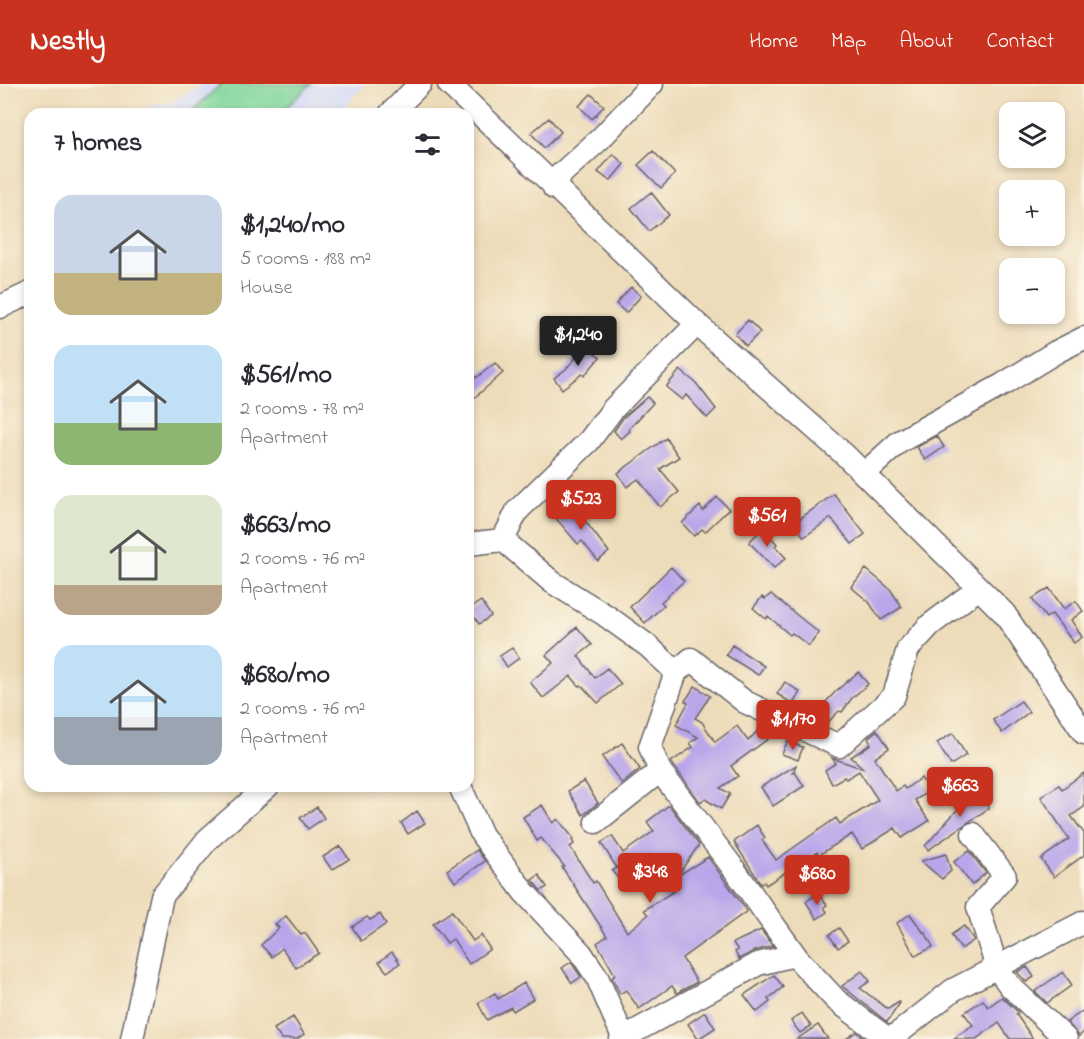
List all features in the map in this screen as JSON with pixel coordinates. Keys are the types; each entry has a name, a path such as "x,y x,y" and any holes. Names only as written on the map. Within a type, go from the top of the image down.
{"street":[{"path":"396,108 420,84"},
{"path":"449,84 473,108"},
{"path":"554,188 560,175 600,139 652,84"},
{"path":"474,109 697,324 864,474 980,588 1004,613 1084,733"},
{"path":"0,307 24,296"},
{"path":"502,540 517,511 589,441 613,409 697,324"},
{"path":"864,474 899,442 1084,338"},
{"path":"474,543 502,540 552,582 605,615 648,646 676,672"},
{"path":"980,588 930,625 908,649 894,696 839,746 745,702 692,659 676,672 650,747 660,771 734,869 794,954 836,1000 890,1039 953,990 1084,922"},
{"path":"596,822 660,771"},
{"path":"132,1039 162,896 208,839 261,792"},
{"path":"463,792 482,836 524,892 581,953 597,977 622,1038 758,964 794,954"},
{"path":"973,834 1005,876 978,907 997,968 1010,986 1066,1039"}],"shaded area":[{"path":"201,84 365,84 343,108 148,108 154,104 169,104"}],"green space":[{"path":"221,84 311,84 285,108 195,108"}],"building":[{"path":"591,94 604,106 592,119 579,106"},
{"path":"549,118 561,132 544,148 531,133"},
{"path":"653,151 675,174 661,188 638,165"},
{"path":"613,154 624,164 610,181 598,172"},
{"path":"651,192 669,215 649,231 631,208"},
{"path":"631,287 641,296 626,313 616,304"},
{"path":"748,320 760,332 746,346 735,334"},
{"path":"586,346 600,357 584,376 582,374 562,389 554,378 566,369"},
{"path":"495,363 503,373 474,398 474,375 476,378"},
{"path":"680,370 696,383 716,409 707,418 686,395 682,400 666,387"},
{"path":"647,397 653,403 621,439 614,431 623,418"},
{"path":"937,436 944,447 925,460 917,447"},
{"path":"666,438 679,457 660,469 679,492 660,507 638,479 627,487 618,473"},
{"path":"834,494 865,534 852,544 831,518 804,537 794,523"},
{"path":"717,497 729,509 705,532 702,529 694,536 682,523 700,506 703,511"},
{"path":"571,503 609,552 598,561 582,541 578,544 553,515"},
{"path":"763,528 786,558 774,568 749,542"},
{"path":"671,567 684,581 661,602 664,605 645,623 630,607"},
{"path":"866,569 890,589 902,607 881,620 869,602 851,587"},
{"path":"1049,588 1064,609 1076,601 1083,611 1071,620 1082,637 1074,643 1052,614 1046,618 1032,599"},
{"path":"771,594 819,633 809,646 792,633 790,635 768,616 766,619 753,608 762,597 765,599"},
{"path":"481,601 491,616 479,624 474,616 474,606"},
{"path":"577,627 592,645 578,656 595,678 607,668 621,684 598,703 571,676 543,698 530,682 553,663 546,655"},
{"path":"732,645 764,666 758,675 726,655"},
{"path":"512,648 519,658 507,667 500,656"},
{"path":"858,672 868,684 852,698 842,712 839,711 825,725 811,718 836,691"},
{"path":"785,682 800,692 793,704 777,694"},
{"path":"695,686 710,696 695,718 702,722 715,742 737,726 748,741 761,727 772,736 731,766 738,776 720,788 730,794 721,809 705,799 700,802 671,762 693,747 690,743 698,737 676,725 688,703 685,701"},
{"path":"1021,701 1029,712 1002,733 993,720"},
{"path":"877,730 889,748 875,758 896,791 903,786 905,789 921,778 930,791 915,800 929,821 902,838 895,828 862,849 852,834 819,855 817,852 766,885 764,882 761,884 734,842 757,825 765,838 762,840 776,860 836,818 840,824 878,800 859,771 832,784 825,770 836,763 832,758 864,769 851,757 871,744 868,738"},
{"path":"953,733 966,755 951,765 937,743"},
{"path":"787,742 803,747 798,760 782,754"},
{"path":"622,743 640,769 622,784 602,757"},
{"path":"796,765 793,773 795,772 804,786 773,806 761,787"},
{"path":"1084,773 1084,807 1071,816 1084,833 1084,855 1054,877 1041,859 1069,839 1041,797 1059,785 1062,789"},
{"path":"951,777 964,798 953,805 940,784"},
{"path":"584,781 598,803 583,815 568,791"},
{"path":"975,790 989,808 928,850 925,846"},
{"path":"542,805 553,823 558,819 574,839 572,840 574,844 570,847 593,883 596,881 627,932 648,915 644,910 674,891 671,887 677,882 656,862 622,883 612,871 617,868 601,843 612,836 623,853 654,831 647,822 669,805 699,845 677,876 708,857 747,911 682,958 697,982 677,993 672,986 639,1009 626,990 620,994 612,978 615,975 597,943 607,936 562,867 564,866 541,838 537,841 523,817"},
{"path":"317,807 324,818 308,829 300,818"},
{"path":"417,811 425,823 408,834 401,823"},
{"path":"340,846 349,859 332,870 323,857"},
{"path":"477,850 485,861 455,882 447,870"},
{"path":"969,851 986,873 972,885 954,862"},
{"path":"946,854 951,871 942,879 921,861"},
{"path":"539,875 547,887 541,891 532,880"},
{"path":"818,893 827,905 824,907 827,912 817,919 806,902"},
{"path":"452,911 473,941 481,935 490,949 469,964 453,939 447,943 433,924"},
{"path":"380,914 386,924 361,941 352,927 367,917 370,920"},
{"path":"910,914 925,932 933,947 915,956 897,923"},
{"path":"286,916 301,935 305,933 319,953 296,968 282,948 272,957 261,945 279,928 275,924"},
{"path":"964,926 974,940 961,949 951,935"},
{"path":"839,928 848,941 838,948 829,935"},
{"path":"761,930 773,946 754,951 739,959 735,952 738,950 733,943"},
{"path":"392,952 400,963 387,972 379,962"},
{"path":"571,962 581,977 572,983 562,968"},
{"path":"1027,967 1034,977 1026,982 1017,972"},
{"path":"862,971 870,981 860,988 888,1009 900,1003 887,1022 842,986"},
{"path":"1063,972 1072,985 1047,1003 1035,991"},
{"path":"774,975 783,987 768,999 770,1002 757,1012 744,995"},
{"path":"524,983 533,999 513,1011 511,1007 487,1020 478,1003 495,993 498,999"},
{"path":"1002,997 1017,1011 1016,1014 1033,1039 1010,1039 999,1023 976,1039 953,1039 973,1025 964,1013 983,1000 988,1007"},
{"path":"1084,1010 1084,1032 1079,1036 1067,1022"},
{"path":"705,1012 715,1028 698,1039 688,1024"},
{"path":"802,1013 811,1026 800,1033 791,1021"},
{"path":"293,1017 304,1034 297,1039 281,1039 274,1029"},
{"path":"818,1025 828,1039 797,1039"},
{"path":"856,1032 866,1039 846,1039"}]}
